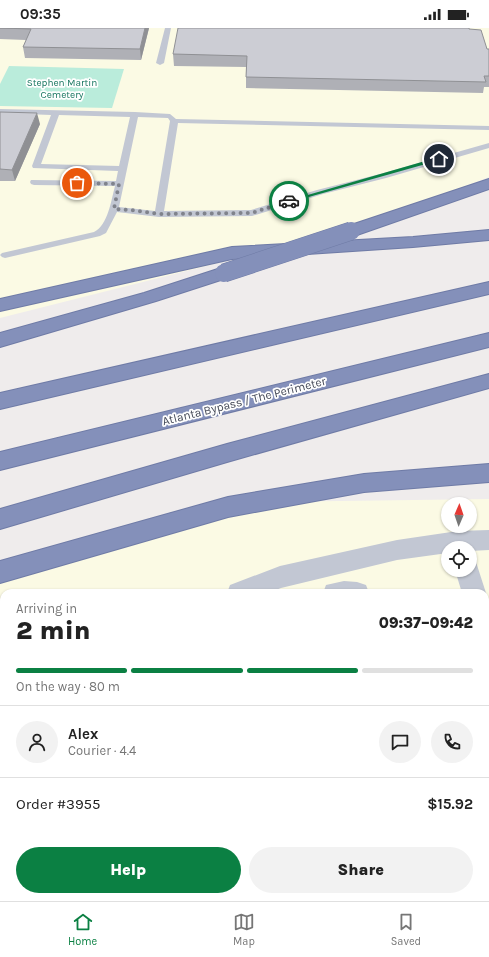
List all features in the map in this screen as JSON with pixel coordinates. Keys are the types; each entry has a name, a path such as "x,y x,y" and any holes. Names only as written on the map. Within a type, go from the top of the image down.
{"highway":[{"path":"0,340 150,297 489,184"},
{"path":"5,304 232,252 413,242 489,236"},
{"path":"0,401 489,288"},
{"name":"Atlanta Bypass / The Perimeter","path":"0,461 489,340"},
{"path":"0,519 227,453 489,381"},
{"path":"0,572 228,507 364,483 489,473"}],"street":[{"path":"477,542 489,540"},
{"path":"249,589 280,577 397,550 441,547"},
{"path":"469,577 473,589"}],"lane":[{"path":"160,63 168,28"},
{"path":"0,111 170,116 174,121 159,214"},
{"path":"56,113 36,166 122,169"},
{"path":"5,255 97,234 103,231 114,209 135,114"},
{"path":"174,121 489,128"},
{"path":"114,209 159,214 252,213 320,192 383,176 489,145"},
{"path":"34,182 119,184"}],"shaded area":[{"path":"0,28 489,28 489,177 405,209 222,262 0,318"},
{"path":"477,499 489,499 489,589 0,589 0,561 265,502 441,500 441,533 477,533"}],"green space":[{"name":"Stephen Martin Cemetery","path":"9,66 124,69 112,108 0,106 0,84"}],"building":[{"path":"0,28 145,28 140,49 23,47 31,29"},
{"path":"178,28 469,28 481,30 487,49 489,49 489,76 484,76 486,82 246,77 247,56 173,54"},
{"path":"0,112 37,113 12,170 0,169"}],"way so far":[{"path":"77,183 119,184 114,209 159,214 252,213 289,201"}],"route":[{"path":"289,201 383,176 439,159"}]}
